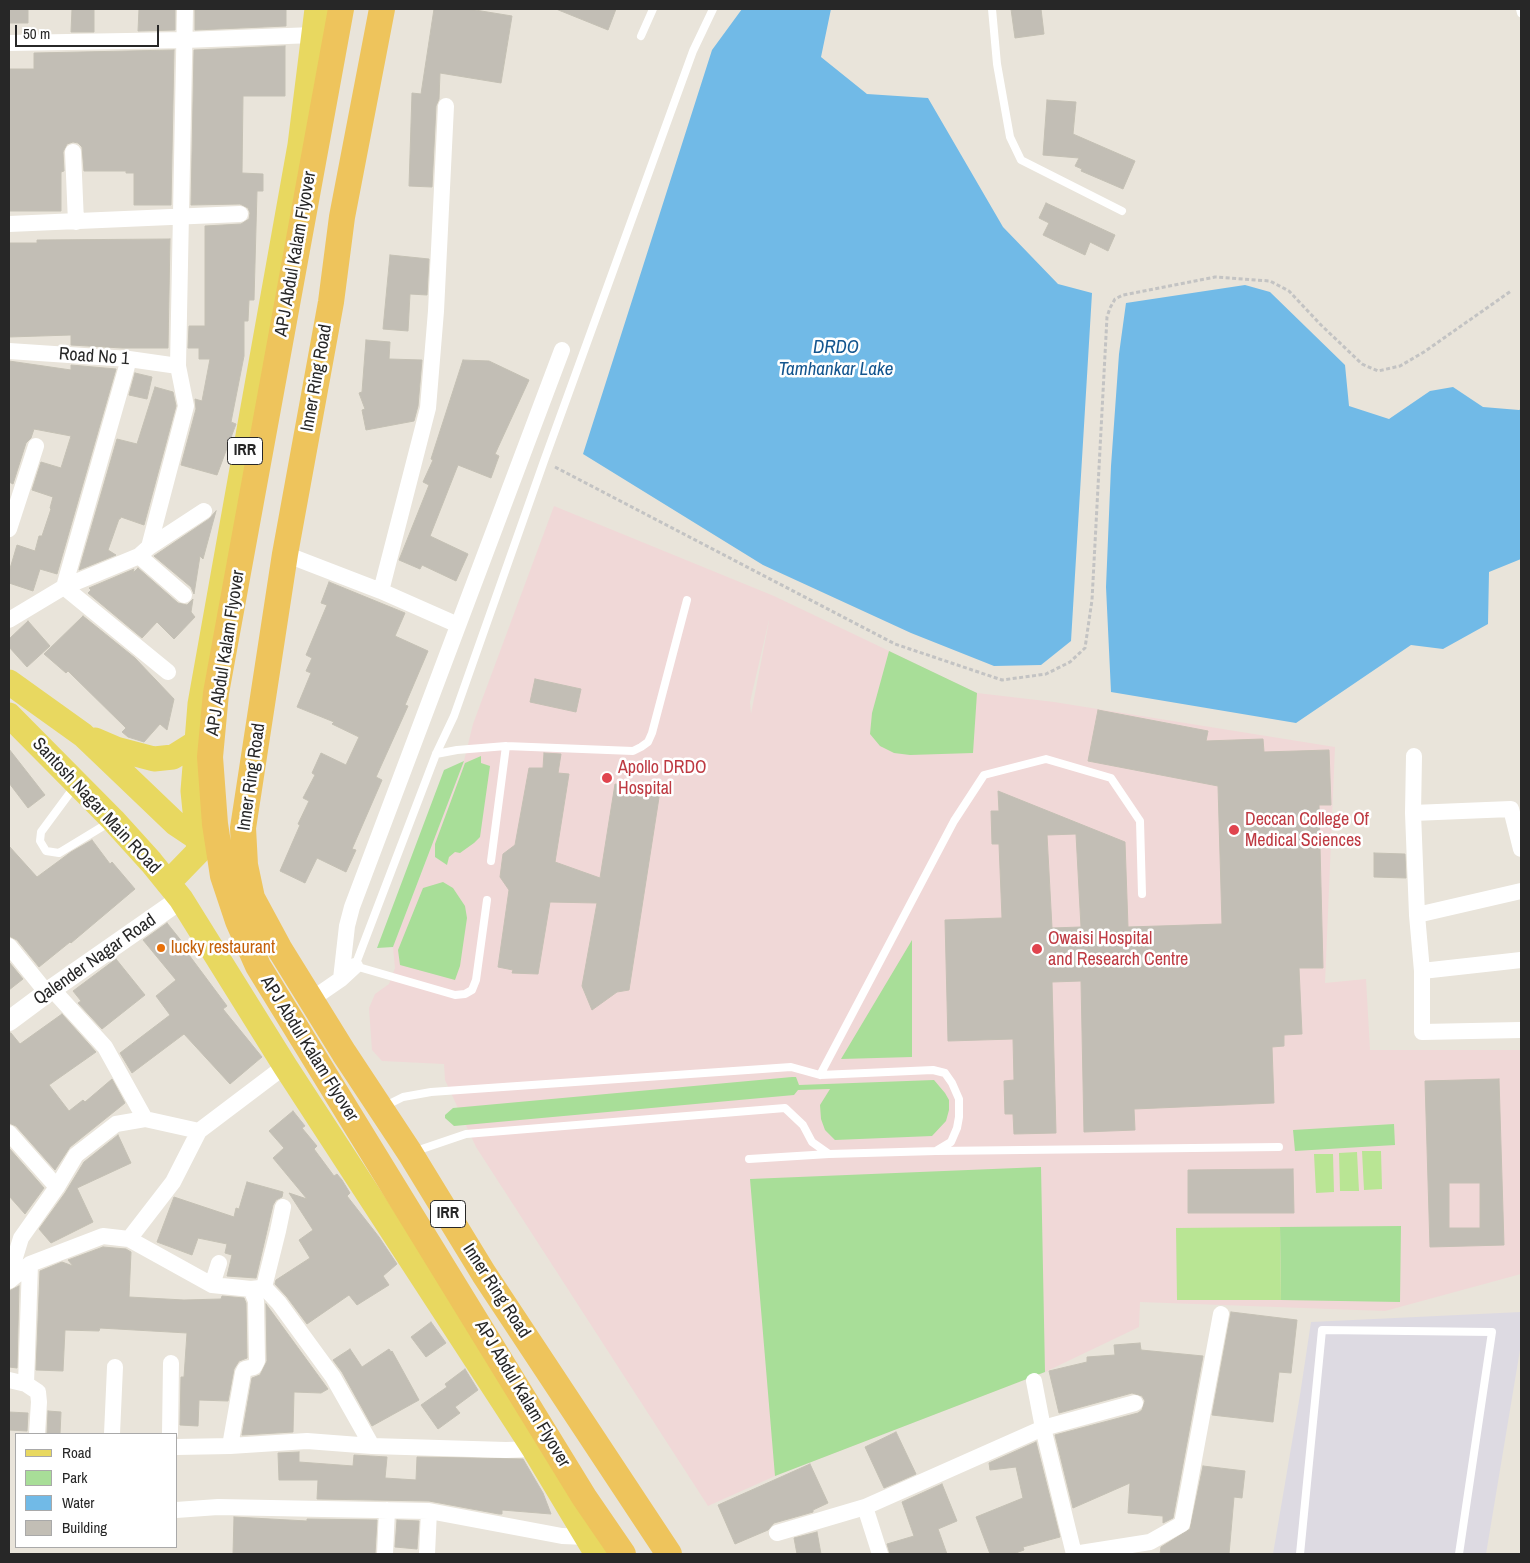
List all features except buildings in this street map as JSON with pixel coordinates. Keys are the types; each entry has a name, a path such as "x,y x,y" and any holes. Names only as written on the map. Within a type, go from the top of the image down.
{"highway":[{"name":"APJ Abdul Kalam Flyover","path":"341,9 216,693 210,756 215,824 223,876 238,921 258,966 584,1497 623,1554"},
{"name":"Inner Ring Road","path":"382,9 342,217 331,302 285,554 243,828 245,865 252,898 275,941 490,1282 667,1554"},
{"path":"300,146 354,154"},
{"path":"292,187 346,195"}],"main road":[{"name":"IRR","path":"199,840 193,791 200,704 300,146 317,9"},
{"name":"Santosh Nagar Main ROad","path":"9,682 83,735 175,822 199,840 245,865"},
{"name":"Santosh Nagar Main ROad","path":"9,714 114,820 175,891"},
{"path":"83,735 116,749 154,759 173,757 197,742"},
{"path":"199,840 199,851 175,891 285,1066 534,1449 592,1546"}],"street":[{"path":"144,552 186,406 178,366 185,40 184,9"},
{"path":"9,43 185,40 313,35"},
{"path":"381,591 428,408 436,311 446,106"},
{"path":"73,152 76,222"},
{"path":"9,224 240,214"},
{"path":"341,979 347,926 352,907 562,350"},
{"name":"Road No 1","path":"9,351 128,359 178,366"},
{"path":"64,588 128,359"},
{"path":"9,529 36,446"},
{"path":"9,620 64,588 144,552 204,511"},
{"path":"144,552 184,595"},
{"path":"285,554 381,591 458,625"},
{"path":"64,588 168,672"},
{"path":"1414,756 1413,813 1417,915 1422,971 1422,1032 1521,1030"},
{"path":"1413,813 1511,809 1521,849"},
{"name":"Qalender Nagar Road","path":"9,1021 175,891"},
{"path":"1417,915 1521,891"},
{"path":"9,946 49,991 105,1047 146,1119"},
{"path":"1422,971 1521,960"},
{"path":"312,999 341,979 355,966"},
{"path":"129,1239 173,1182 199,1131 285,1066"},
{"path":"9,1277 21,1238 57,1187 76,1155 116,1124 146,1119 199,1131"},
{"path":"9,1133 57,1187"},
{"path":"230,1446 243,1373 246,1369 254,1366 257,1361 257,1288 278,1231 283,1207"},
{"path":"9,1281 30,1264 103,1236 129,1239 212,1284 257,1288 279,1303 333,1377 372,1446"},
{"path":"212,1284 219,1263"},
{"path":"26,1384 30,1264"},
{"path":"1034,1381 1043,1428 1074,1554 1150,1548 1182,1524 1222,1314"},
{"path":"170,1433 171,1363"},
{"path":"112,1433 115,1366"},
{"path":"9,1380 26,1384 38,1392 37,1433"},
{"path":"777,1533 865,1507 1043,1428 1135,1403"},
{"path":"178,1447 307,1441 372,1446 534,1449"},
{"path":"178,1510 218,1507 429,1511 562,1536 592,1546"},
{"path":"865,1507 880,1554"},
{"path":"385,1554 387,1510"},
{"path":"427,1554 429,1511"}],"lane":[{"path":"641,36 654,9"},
{"path":"486,900 476,980 472,990 464,994 455,994 355,966 436,754 454,716 544,461 694,51 713,9"},
{"path":"992,9 997,64 1010,137 1021,160 1122,212"},
{"path":"1520,9 1521,13"},
{"path":"436,754 457,750 506,746 633,751 641,747 648,742 652,733 687,600"},
{"path":"491,861 506,746"},
{"path":"820,1075 954,822 984,775 1046,759 1111,778 1140,821 1142,894"},
{"path":"77,784 41,832 40,841 46,851 60,854 114,820"},
{"path":"380,1108 403,1097 431,1092 791,1067 820,1075 933,1070 945,1073 959,1099 959,1117 951,1142 936,1151"},
{"path":"410,1153 466,1134 785,1108 803,1125 812,1142 830,1154"},
{"path":"749,1160 830,1154 936,1151 1279,1147"},
{"path":"1300,1554 1322,1330 1492,1332 1459,1554"}],"path":[{"path":"544,461 895,644 1002,680 1046,674 1070,662 1085,648 1092,600 1107,317 1116,299 1122,295 1215,277 1270,281 1289,291 1362,364 1378,370 1400,366 1424,352 1511,291"}],"shaded area":[{"path":"554,506 774,596 977,693 1054,702 1335,747 1325,983 1366,979 1370,1050 1521,1050 1521,1274 1385,1311 1140,1302 1139,1327 1045,1372 775,1476 708,1506 476,1147 445,1080 444,1064 382,1061 372,1050 369,1008 375,994 389,984 395,968 393,947 464,761 473,724","holes":["769,620 751,714 750,702"]},
{"path":"1521,1312 1521,1344 1486,1554 1273,1554 1311,1322"}],"green space":[{"path":"889,651 977,693 973,753 910,755 894,753 880,746 870,734 872,713"},
{"path":"481,756 481,763 490,766 480,837 460,853 455,852 449,857 447,865 435,857 435,844 465,763"},
{"path":"464,761 393,947 377,948 444,770"},
{"path":"443,882 453,888 465,906 467,918 460,966 455,980 400,965 398,950 423,888"},
{"path":"912,940 912,1057 841,1059"},
{"path":"796,1077 799,1085 934,1080 949,1100 949,1110 946,1121 932,1136 835,1140 825,1130 821,1119 820,1105 830,1089 798,1090 794,1095 454,1126 445,1118 445,1115 453,1108"},
{"path":"1394,1124 1395,1145 1295,1151 1293,1130"},
{"path":"1362,1151 1381,1151 1382,1189 1364,1190"},
{"path":"1357,1152 1359,1191 1340,1191 1339,1153"},
{"path":"1314,1154 1333,1154 1334,1192 1316,1193"},
{"path":"1041,1167 1045,1372 775,1476 750,1179"},
{"path":"1401,1226 1400,1302 1281,1300 1280,1227"},
{"path":"1280,1227 1281,1300 1177,1300 1176,1228"}],"water":[{"name":"DRDO Tamhankar Lake","path":"742,9 831,9 821,57 867,94 928,98 1003,227 1058,284 1092,293 1071,641 1041,665 994,666 911,633 763,565 583,454 712,50"},
{"path":"1245,285 1270,292 1345,365 1349,406 1389,419 1430,391 1453,387 1483,407 1521,409 1521,559 1489,572 1488,624 1443,649 1411,645 1296,723 1111,692 1106,587 1111,466 1119,354 1126,303"}],"place":[{"name":"Apollo DRDO Hospital","path":"607,778"},
{"name":"Deccan College Of Medical Sciences","path":"1234,830"},
{"name":"lucky restaurant","path":"161,948"},
{"name":"Owaisi Hospital and Research Centre","path":"1037,949"}]}
